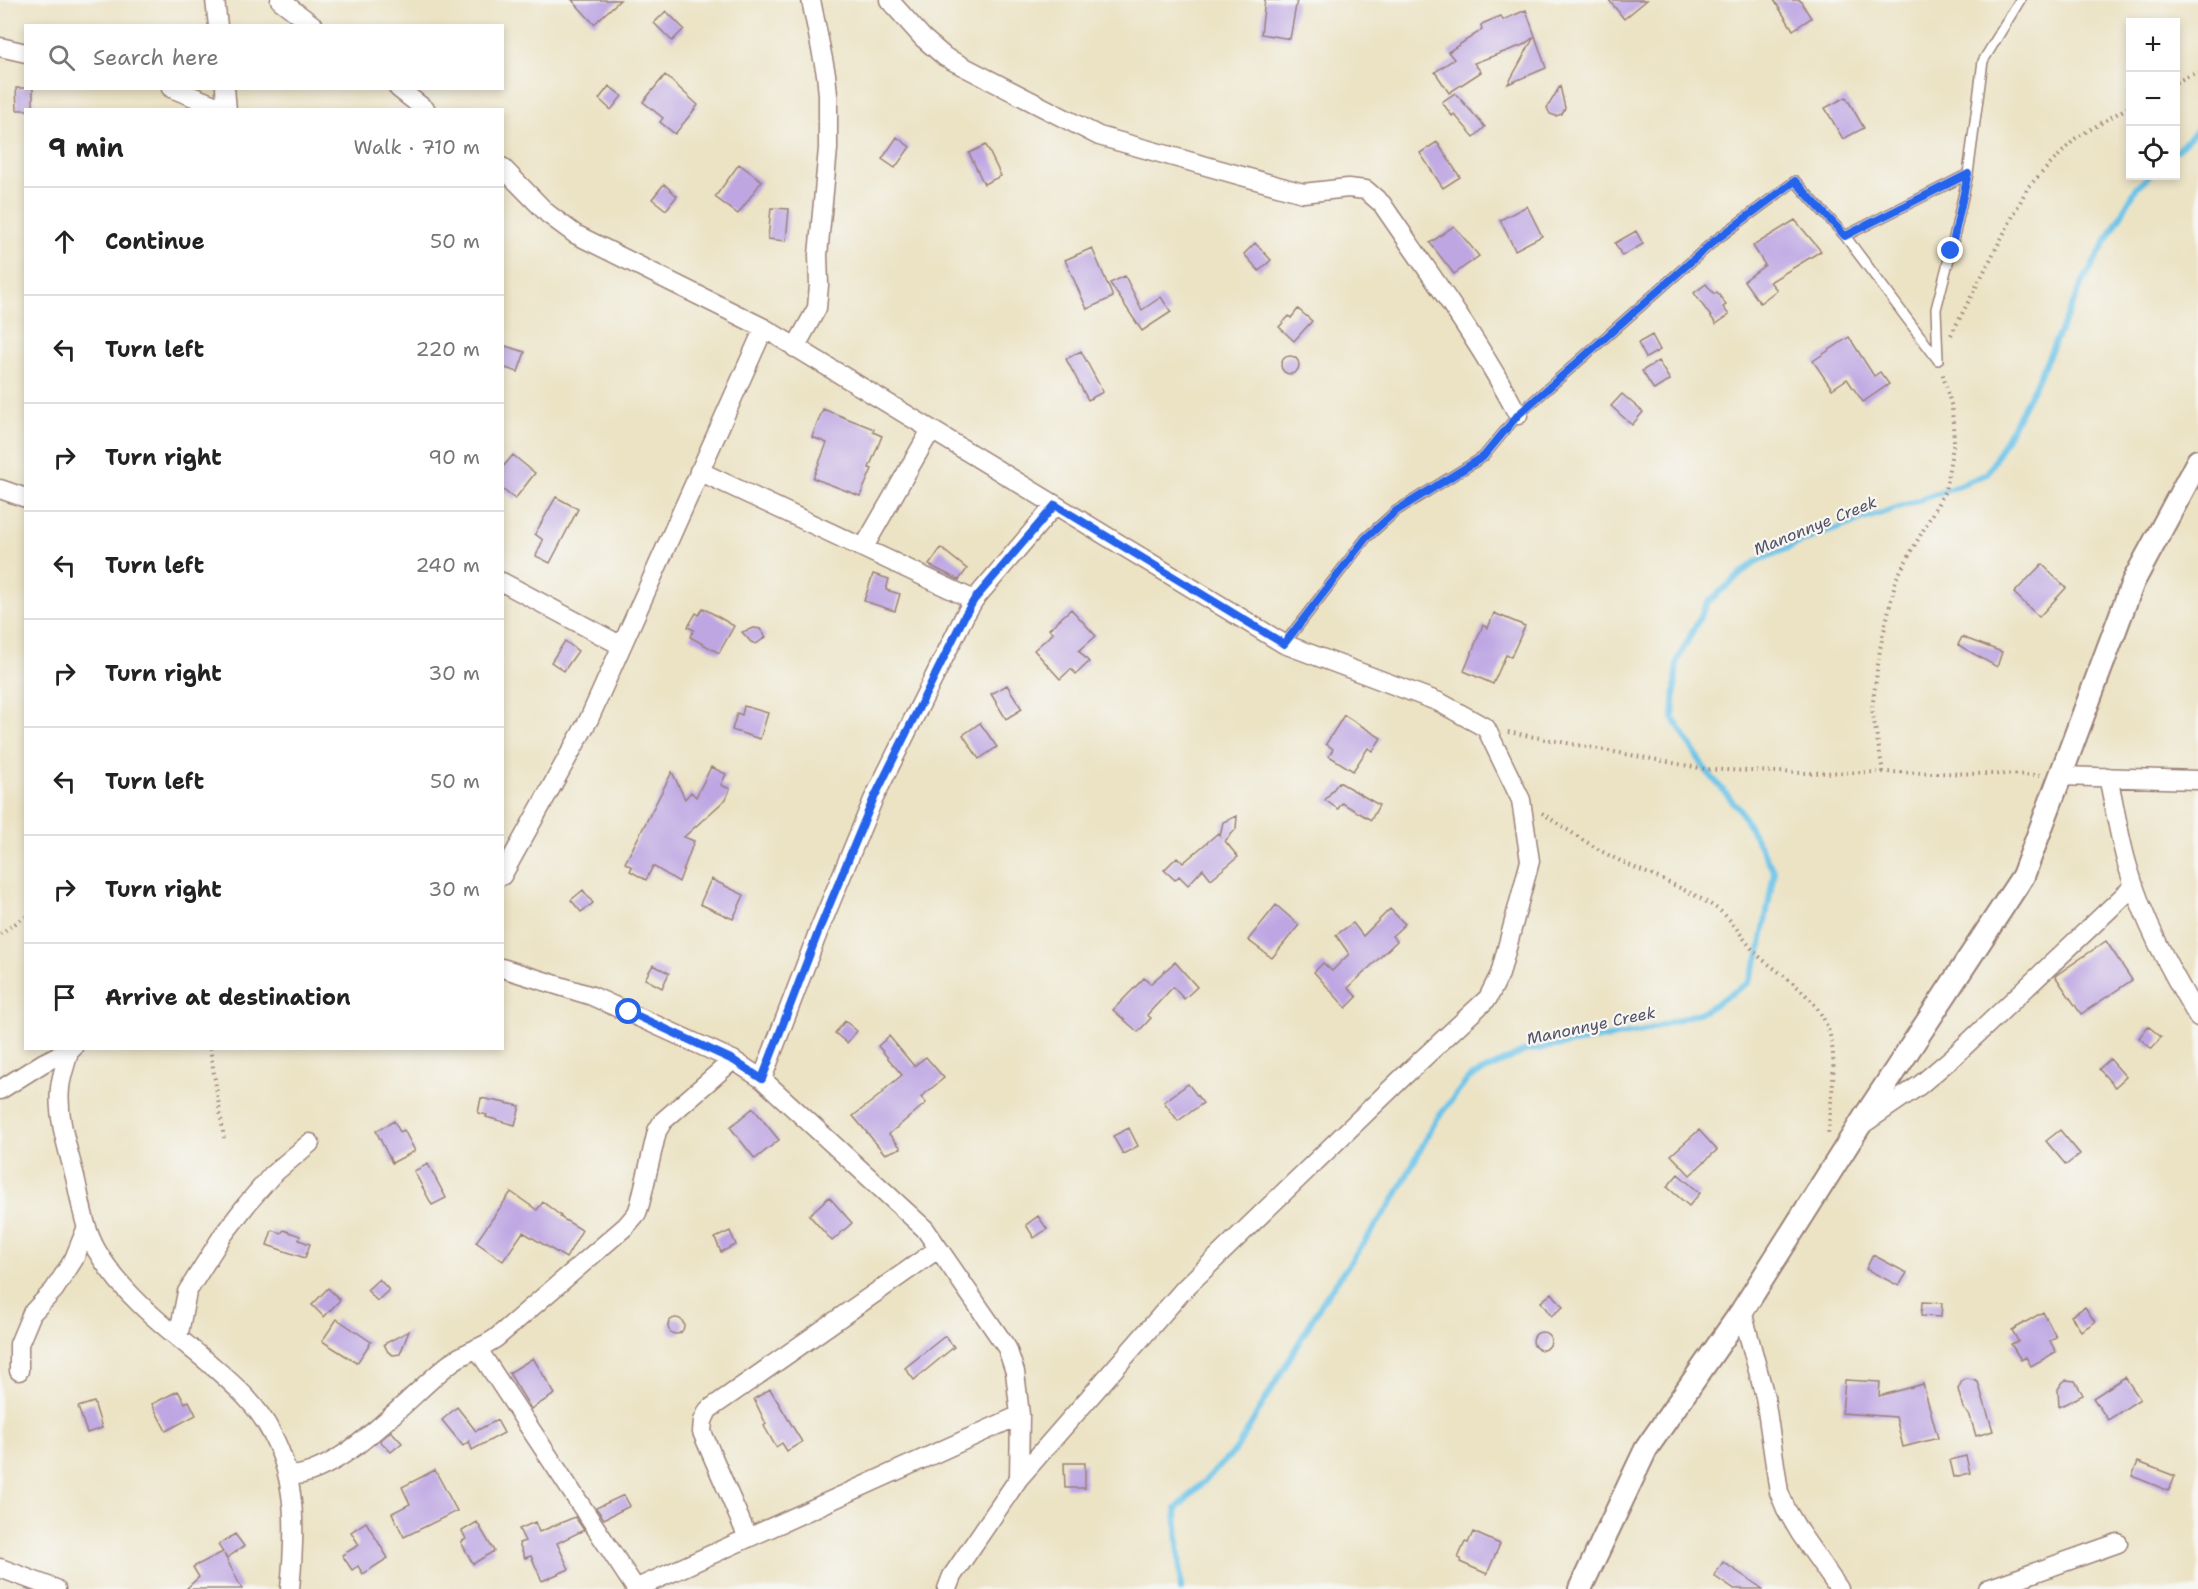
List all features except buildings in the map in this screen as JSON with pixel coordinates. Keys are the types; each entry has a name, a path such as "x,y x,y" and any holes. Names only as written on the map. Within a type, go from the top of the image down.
{"street":[{"path":"216,0 218,24"},
{"path":"280,0 311,24"},
{"path":"795,348 817,308 818,255 828,149 827,85 811,0"},
{"path":"889,0 923,38 945,57 1099,136 1135,148 1303,193 1348,188 1366,190 1382,204 1471,333 1497,374 1518,415"},
{"path":"0,47 24,53"},
{"path":"176,90 222,108"},
{"path":"225,90 227,108"},
{"path":"401,90 423,108"},
{"path":"505,170 548,214 575,234 764,328 1284,644 1439,702 1486,728 1521,800 1530,861 1500,974 1488,998 1185,1288 1019,1478 952,1576 946,1589"},
{"path":"504,872 589,719 620,645 764,328"},
{"path":"864,547 931,430"},
{"path":"1580,1589 1646,1449 1742,1311 2023,876 2133,582 2198,461"},
{"path":"699,471 974,600"},
{"path":"0,489 24,497"},
{"path":"762,1079 819,930 873,800 965,615 974,600 1055,505"},
{"path":"504,583 620,645"},
{"path":"2059,776 2198,780"},
{"path":"2108,777 2127,866 2134,886 2175,978 2198,1017"},
{"path":"1859,1127 1920,1085 1953,1057 2134,886"},
{"path":"504,969 592,996 733,1060 762,1079 925,1229 1007,1348 1016,1372 1020,1415 1019,1478"},
{"path":"0,1090 69,1050"},
{"path":"71,1050 60,1086 61,1114 87,1227 96,1249 114,1276 178,1338 251,1401 273,1434 289,1476 294,1536 290,1589"},
{"path":"289,1476 300,1476 315,1471 340,1457 400,1410 448,1364 496,1338 626,1226 637,1213 657,1131 663,1121 733,1060"},
{"path":"178,1338 187,1292 223,1235 272,1175 310,1143"},
{"path":"19,1371 19,1344 32,1313 54,1290 74,1259 87,1227"},
{"path":"748,1538 702,1432 703,1420 708,1410 938,1249"},
{"path":"1742,1311 1765,1397 1779,1492 1800,1533 1839,1589"},
{"path":"477,1348 636,1589 1020,1415"},
{"path":"1988,1589 2118,1543"},
{"path":"0,1568 56,1589"}],"lane":[{"path":"1938,360 1936,309 1968,174 1983,61 2020,0"},
{"path":"1845,236 1968,174"},
{"path":"1284,644 1366,538 1396,511 1483,457 1518,415 1713,242 1795,181 1845,236 1938,360"}],"path":[{"path":"2180,80 2198,72"},
{"path":"1883,772 1872,709 1880,649 1896,579 1945,491 1954,441 1952,408 1938,360 2028,187 2076,138 2126,108"},
{"path":"1486,728 1705,769 1802,773 1883,772 2059,776"},
{"path":"1521,800 1603,852 1714,906 1732,921 1759,956 1801,990 1817,1007 1831,1040 1832,1070 1828,1136"},
{"path":"0,934 24,917"},
{"path":"210,1050 224,1138"}],"waterway":[{"name":"Manonnye Creek","path":"2180,147 2198,129"},
{"name":"Manonnye Creek","path":"1181,1589 1176,1509 1236,1450 1323,1301 1395,1198 1436,1120 1469,1078 1525,1051 1640,1032 1704,1011 1748,983 1759,956 1774,872 1740,810 1705,769 1673,718 1677,661 1708,602 1755,562 1813,537 1987,474 2034,387 2084,280 2137,187 2145,180"}],"route":[{"path":"629,1012 733,1060 762,1079 819,930 873,800 965,615 974,600 1055,505 1284,644 1366,538 1396,511 1483,457 1518,415 1713,242 1795,181 1845,236 1968,174 1951,251"}]}
